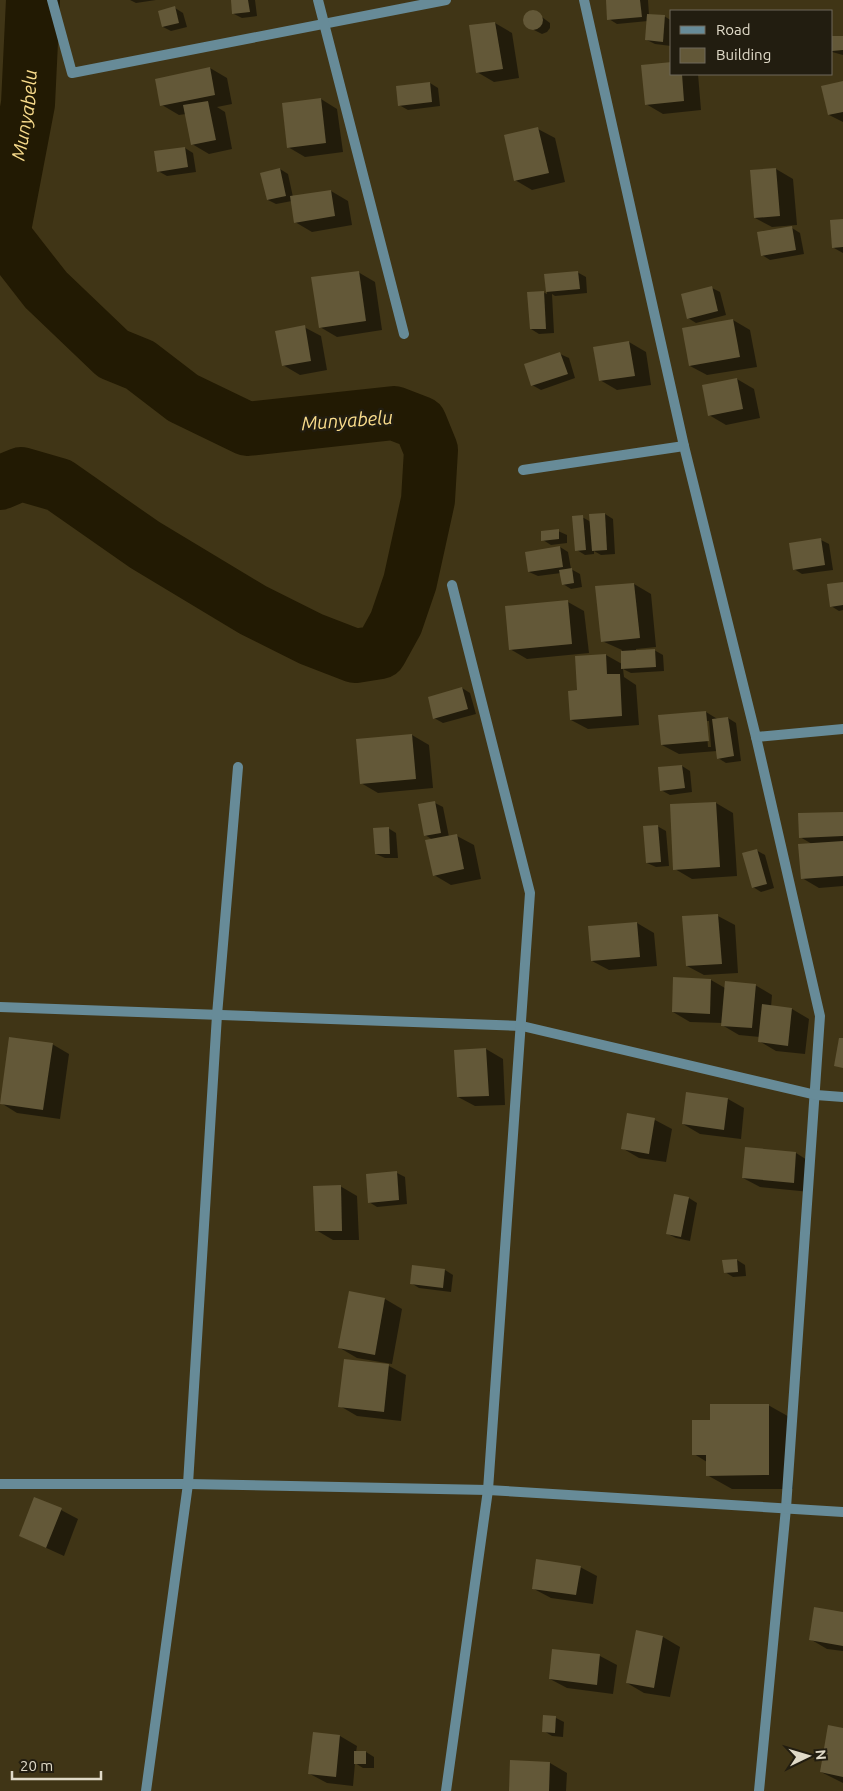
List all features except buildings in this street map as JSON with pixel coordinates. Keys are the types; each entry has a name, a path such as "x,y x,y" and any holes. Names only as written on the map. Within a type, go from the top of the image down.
{"street":[{"path":"52,0 72,73 446,0"},
{"path":"318,0 404,334"},
{"path":"584,0 684,446 756,738 820,1016 786,1508 759,1791"},
{"path":"523,470 684,446"},
{"path":"446,1791 488,1490 530,893 452,584"},
{"path":"756,738 843,728"},
{"path":"146,1791 188,1484 217,1015 238,767"},
{"path":"0,1007 522,1026 816,1095 843,1097"},
{"path":"0,1484 188,1484 488,1490 843,1512"}],"waterway":[{"name":"Munyabelu","path":"0,483 21,474 59,485 145,545 253,610 311,639 355,656 380,652 396,623 410,582 428,500 431,450 420,423 394,413 247,429 183,398 140,365 113,354 46,290 3,235 28,104 33,0"}]}
